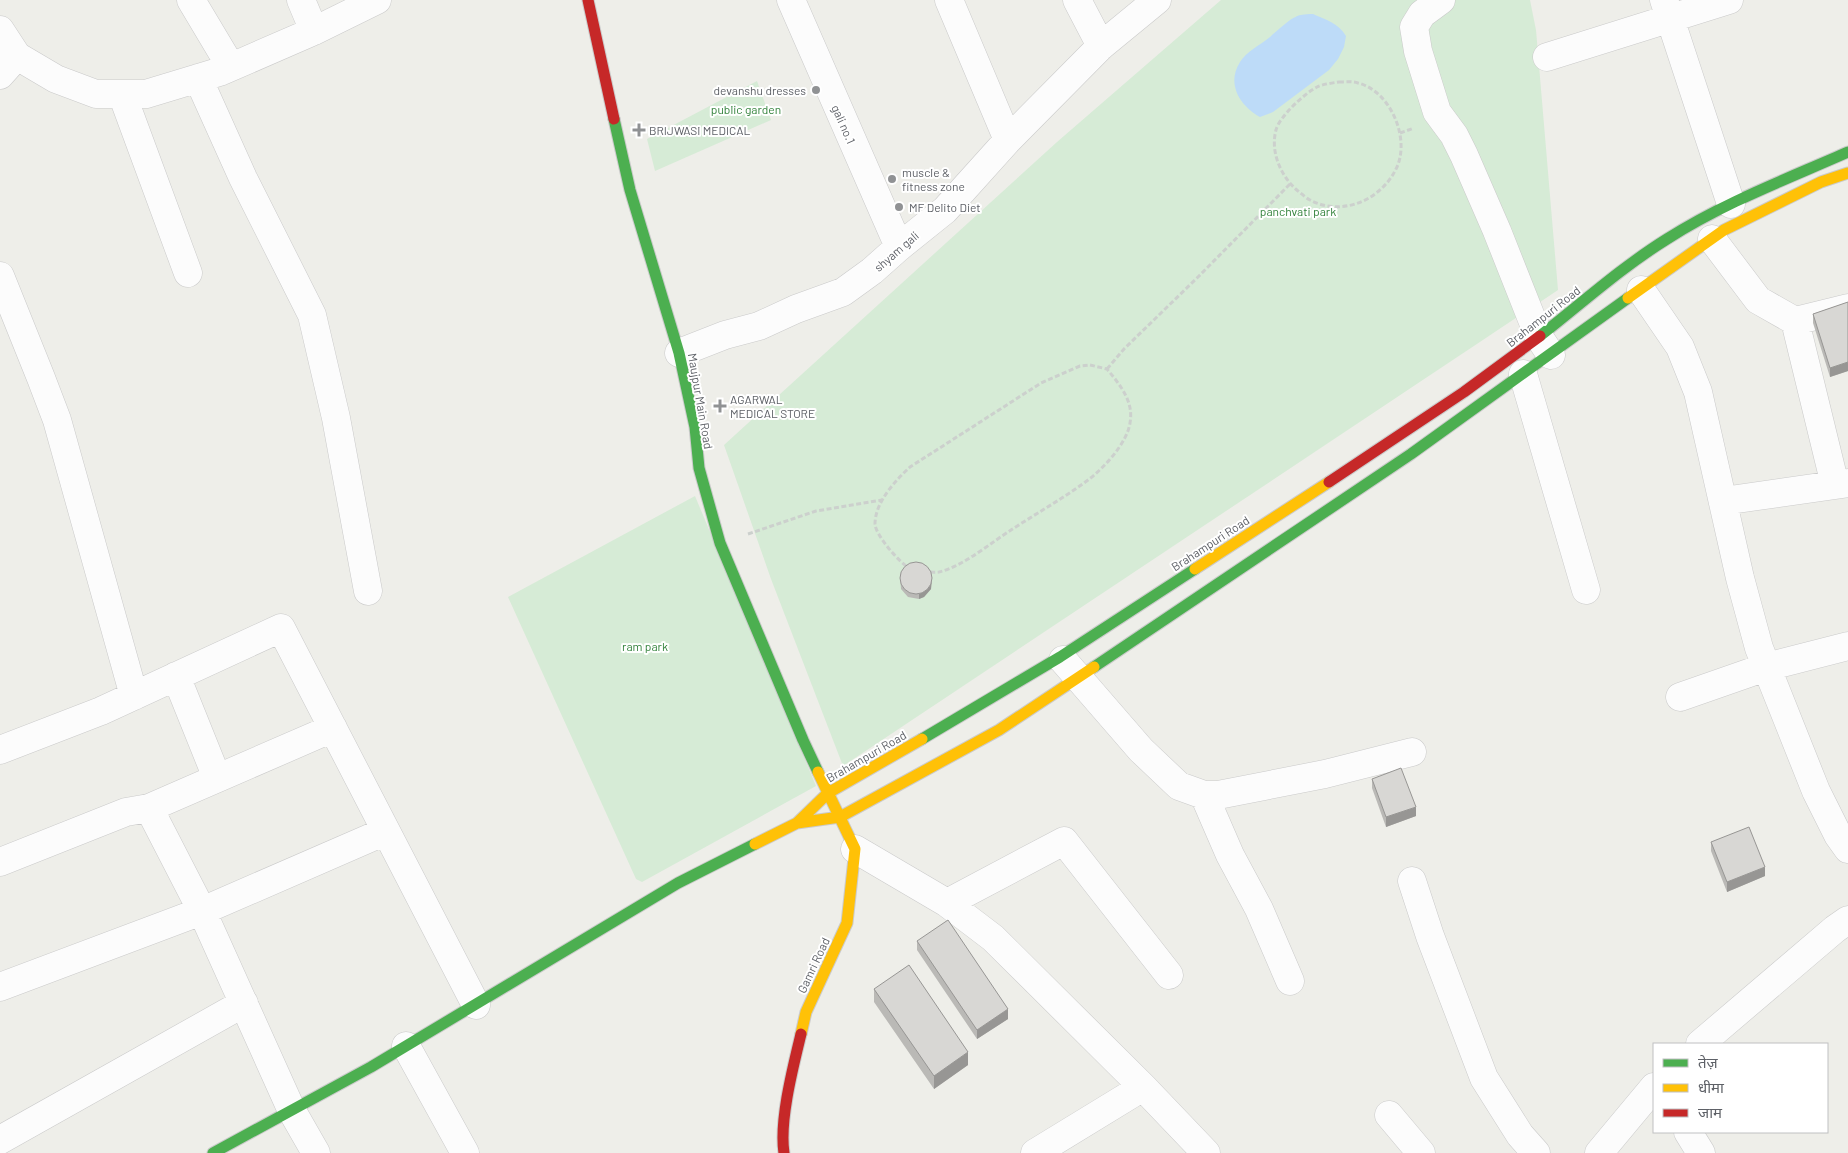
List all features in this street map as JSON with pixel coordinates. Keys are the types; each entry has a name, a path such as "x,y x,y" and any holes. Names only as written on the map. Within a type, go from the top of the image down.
{"street":[{"path":"190,0 231,67"},
{"path":"301,0 314,31"},
{"path":"0,30 8,65 56,79 96,94 146,94 231,67 314,31 377,0"},
{"name":"Maujpur Main Road","path":"588,0 630,190 679,353 695,428 699,468 720,543 803,740 828,793"},
{"name":"gali no.1","path":"791,0 899,247"},
{"path":"949,0 1008,140"},
{"path":"1077,0 1101,46"},
{"name":"shyam gali","path":"679,353 725,335 760,326 796,309 843,292 872,271 945,210 1008,140 1101,46 1157,0"},
{"path":"1441,0 1422,14 1414,27 1418,51 1437,112 1454,135 1476,182 1545,346"},
{"path":"1547,57 1667,9 1729,0"},
{"path":"1667,9 1731,204"},
{"path":"198,78 243,178 312,315 336,418 368,590"},
{"path":"122,94 188,273"},
{"name":"Brahampuri Road","path":"797,823 840,817 1000,730 1376,478 1523,374 1545,346 1621,272 1668,239 1731,204 1848,152"},
{"name":"Brahampuri Road","path":"797,823 828,793 985,703 1060,657 1464,392 1641,290 1724,230 1821,182 1848,173"},
{"path":"1712,239 1758,300 1795,321 1848,308"},
{"path":"0,276 56,420 134,696"},
{"path":"1641,290 1680,347 1698,392 1740,578 1759,648 1816,790 1838,835 1848,850"},
{"path":"1723,501 1841,484 1795,321"},
{"path":"1523,374 1586,590"},
{"path":"1363,459 1376,478"},
{"path":"0,750 101,711 281,628 476,1005"},
{"path":"1680,697 1766,667 1848,646"},
{"path":"1060,657 1147,756 1179,786 1204,795 1218,795 1325,774 1412,752"},
{"path":"176,676 217,778"},
{"path":"0,862 126,812 149,808 333,728"},
{"path":"828,793 855,849 947,903 993,938 1143,1087 1206,1153"},
{"path":"1204,795 1230,856 1259,909 1290,981"},
{"path":"149,808 202,911 292,1111 316,1153"},
{"path":"213,1153 292,1111 406,1046 678,883 797,823"},
{"path":"0,987 202,911 386,831"},
{"path":"947,903 1064,841 1169,975"},
{"name":"Gamri Road","path":"779,1149 790,1082 806,1012 847,923 855,849"},
{"path":"1412,881 1430,936 1484,1078 1520,1135 1536,1153"},
{"path":"1701,1043 1848,920"},
{"path":"0,1140 244,1003"},
{"path":"406,1046 465,1153"},
{"path":"1035,1153 1143,1087"},
{"path":"1599,1153 1653,1088"},
{"path":"1389,1115 1421,1153"},
{"path":"1689,1133 1702,1153"}],"path":[{"path":"1339,82 1359,83 1377,93 1392,109 1400,133 1402,148 1397,168 1386,186 1370,199 1350,206 1330,206 1310,200 1290,184 1281,170 1275,150 1276,129 1301,98 1319,86 1339,82"},
{"path":"1107,370 1124,349 1198,278 1290,184"},
{"path":"1090,365 1107,370 1119,384 1130,402 1132,414 1127,432 1114,454 1089,479 975,554 951,567 938,572 922,571 908,567 880,537 875,525 883,500 898,478 910,467 1041,383 1080,366 1090,365"},
{"path":"720,543 816,511 883,500"}],"green space":[{"name":"panchvati park","path":"1221,0 1530,0 1536,30 1558,290 843,766 771,579 724,445 1057,142"},
{"name":"public garden","path":"757,81 771,120 655,171 647,139"},
{"name":"ram park","path":"695,496 816,786 642,882 636,879 508,597"}],"water":[{"path":"1313,14 1336,25 1346,36 1344,47 1338,59 1329,70 1273,112 1260,117 1246,107 1237,94 1234,78 1240,62 1249,52 1293,18"}],"building":[{"path":"1848,302 1848,362 1830,368 1813,314"},
{"path":"916,562 922,563 927,567 931,572 931,584 927,589 922,593 916,594 910,593 905,589 901,584 900,578 901,572 905,567 910,563"},
{"path":"1401,768 1416,807 1386,817 1372,779"},
{"path":"1749,827 1765,867 1727,882 1711,842"},
{"path":"948,920 1008,1009 977,1030 917,941"},
{"path":"909,965 968,1052 934,1076 874,989"}],"traffic: fast":[{"path":"614,119 630,190 679,353 695,427 699,468 720,543 818,772"},
{"path":"1540,336 1634,261 1688,226 1756,192 1848,152"},
{"path":"1094,667 1411,454 1628,298"},
{"path":"922,739 1060,657 1195,569"},
{"path":"213,1153 371,1067 678,883 755,844"}],"traffic: slow":[{"path":"1628,298 1724,230 1821,182 1848,173"},
{"path":"1195,569 1329,482"},
{"path":"797,823 840,817 999,730 1094,667"},
{"path":"755,844 797,823 828,793 922,739"},
{"path":"801,1034 806,1012 847,923 855,849 818,772"}],"traffic: jam":[{"path":"588,0 614,119"},
{"path":"1329,482 1464,392 1540,336"},
{"path":"784,1153 783,1126 785,1110 801,1034"}],"place":[{"name":"devanshu dresses","path":"816,90"},
{"name":"BRIJWASI MEDICAL","path":"639,130"},
{"name":"muscle & fitness zone","path":"892,179"},
{"name":"MF Delito Diet","path":"899,207"},
{"name":"AGARWAL MEDICAL STORE","path":"720,406"}]}
